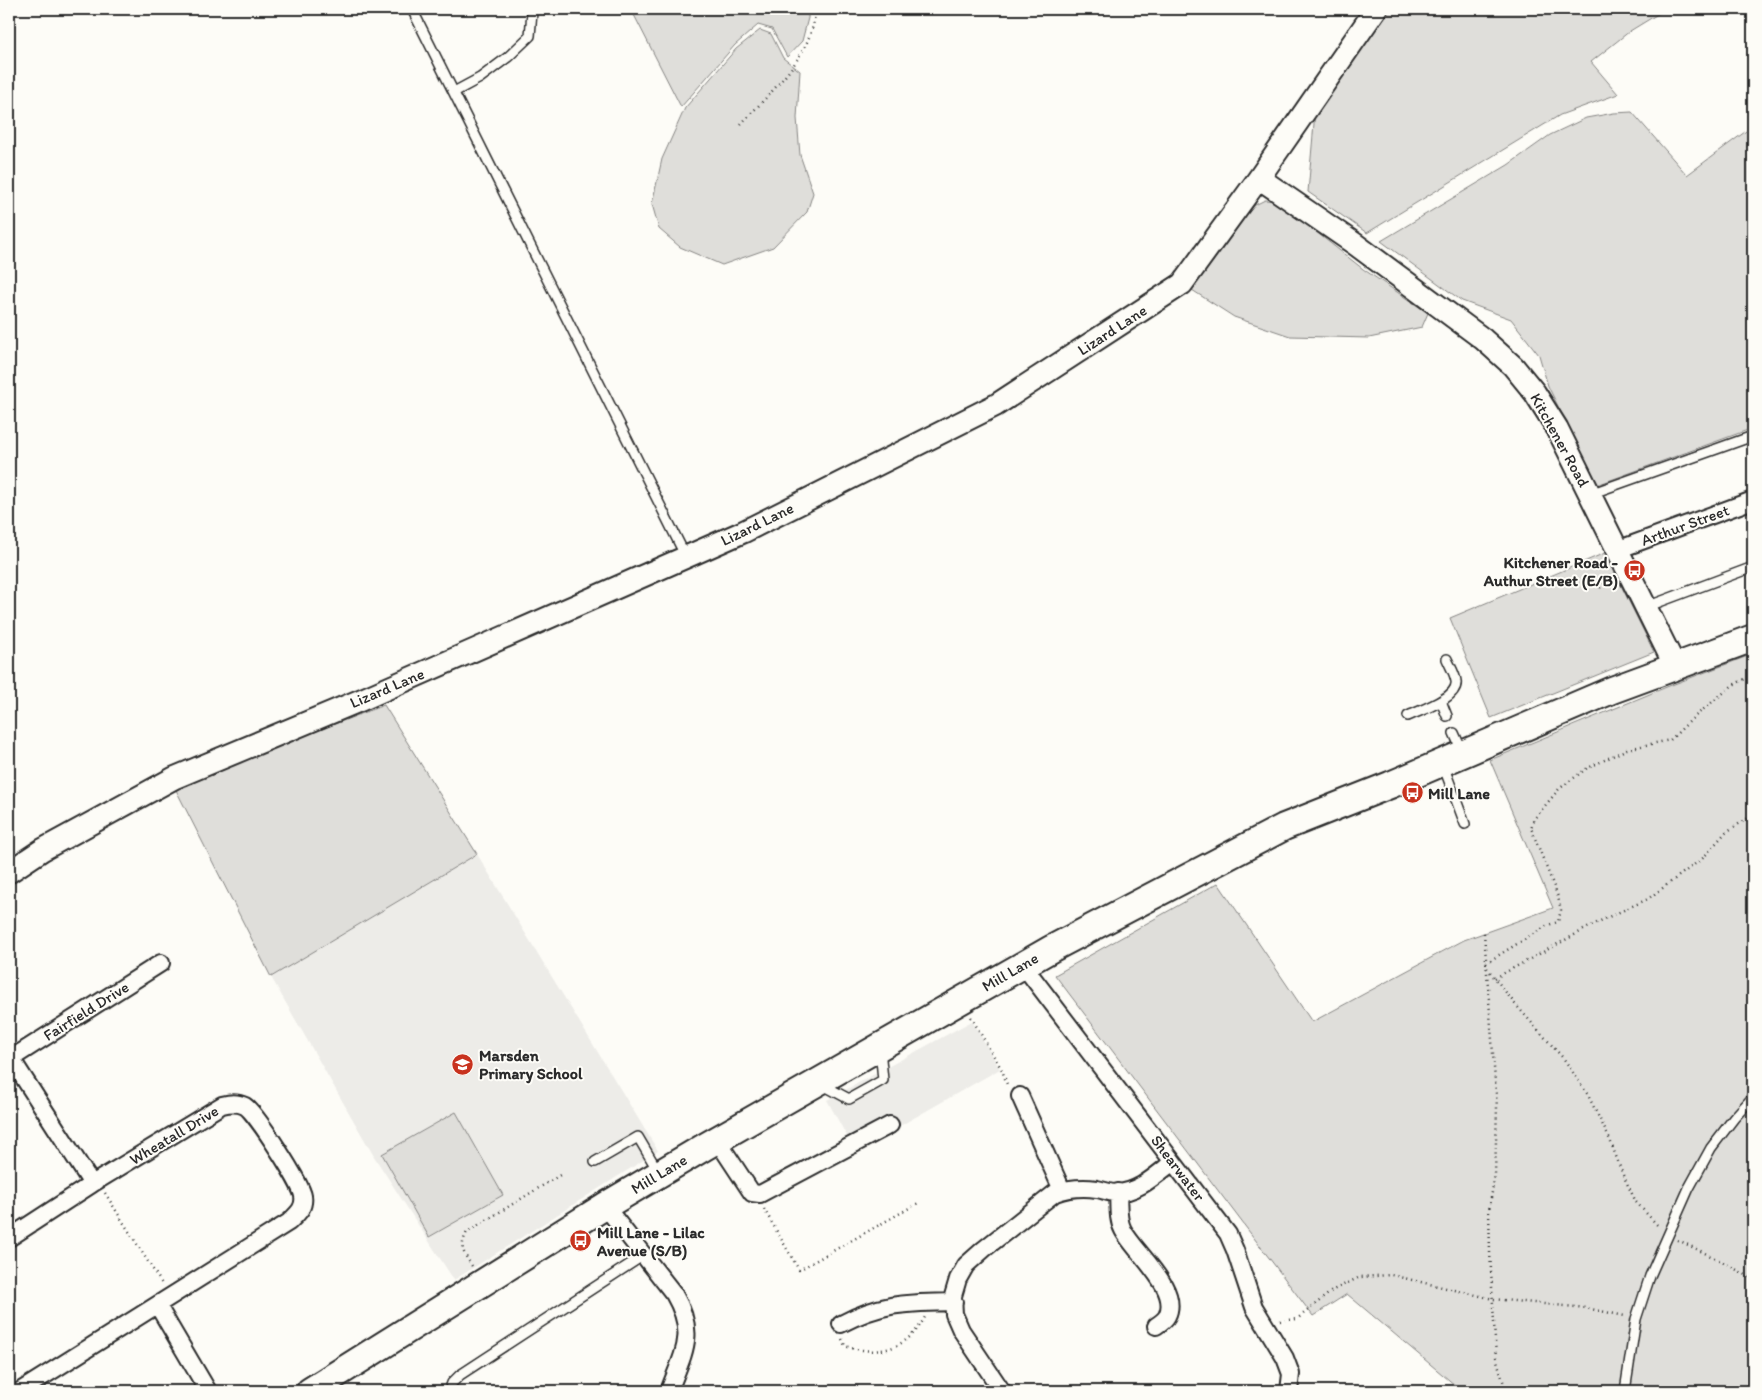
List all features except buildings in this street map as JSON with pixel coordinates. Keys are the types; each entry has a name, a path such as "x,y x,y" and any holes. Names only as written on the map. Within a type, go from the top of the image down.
{"main road":[{"name":"Mill Lane","path":"318,1389 605,1206 717,1140 1024,965 1284,827 1453,750 1753,638"}],"street":[{"name":"Lizard Lane","path":"9,872 42,850 174,778 361,700 743,532 996,405 1182,284 1259,178 1376,9"},
{"name":"Kitchener Road","path":"1259,178 1355,244 1475,333 1514,366 1535,393 1557,428 1675,666"},
{"name":"Arthur Street","path":"1617,550 1753,500"},
{"name":"Fairfield Drive","path":"95,1183 9,1058 161,963"},
{"name":"Shearwater","path":"1024,965 1228,1234 1254,1307 1285,1358 1290,1374 1289,1391"},
{"path":"1020,1096 1062,1190"},
{"name":"Wheatall Drive","path":"9,1238 222,1105 234,1102 245,1106 254,1117 299,1184 303,1197 301,1211 289,1222 20,1391"},
{"path":"717,1140 752,1193 760,1194 890,1124"},
{"path":"1002,1391 961,1330 954,1314 953,1296 958,1279 966,1265 1046,1200 1062,1190 1078,1188 1118,1192 1137,1187 1173,1162"},
{"path":"1118,1192 1120,1220 1123,1231 1162,1282 1167,1293 1170,1305 1167,1318 1156,1326"},
{"path":"605,1206 674,1294 683,1310 688,1329 685,1350 669,1391"},
{"path":"164,1302 208,1391"},
{"path":"841,1324 858,1315 878,1308 905,1303 954,1302"}],"lane":[{"path":"412,9 686,557"},
{"path":"454,92 480,78 508,57 530,36 530,9"},
{"path":"1589,494 1753,436"},
{"path":"1646,607 1753,567"},
{"path":"1408,716 1450,696 1455,689 1456,681 1447,660"},
{"path":"1441,701 1447,716"},
{"path":"1453,750 1465,824"},
{"path":"1625,1391 1636,1319 1650,1276 1689,1188 1711,1148 1753,1097"},
{"path":"595,1162 638,1137 660,1174"},
{"path":"449,1391 452,1383 460,1375 644,1256"}],"path":[{"path":"741,124 773,90 804,51 812,28 815,9"},
{"path":"1486,965 1548,925 1558,922 1561,910 1558,897 1531,828 1534,819 1559,788 1586,769 1627,749 1670,740 1733,685 1753,675"},
{"path":"1495,978 1604,919 1648,899 1703,858 1726,832 1753,815"},
{"path":"1484,933 1498,1107 1495,1174 1489,1210 1493,1299 1496,1356 1506,1391"},
{"path":"1486,965 1515,1004 1564,1059 1588,1095 1610,1140 1623,1175 1636,1202 1668,1236 1696,1248 1753,1279"},
{"path":"971,1017 1002,1070 1009,1091 1020,1096"},
{"path":"482,1283 464,1254 462,1246 467,1232 560,1175"},
{"path":"95,1183 164,1302"},
{"path":"756,1194 799,1270 920,1202"},
{"path":"1264,1322 1297,1319 1333,1290 1360,1277 1391,1274 1493,1299 1586,1308 1636,1319"},
{"path":"841,1324 838,1332 846,1346 861,1351 877,1352 900,1345 920,1328 933,1302"}],"shaded area":[{"path":"631,9 808,9 808,18 802,41 787,57 772,29 758,25 735,45 681,107"},
{"path":"1391,9 1666,9 1630,31 1591,62 1618,94 1560,115 1367,233 1308,192 1315,112"},
{"path":"760,30 771,34 783,58 800,71 797,118 800,155 813,193 807,212 773,247 722,265 680,247 659,229 652,204 662,159 685,108 736,49"},
{"path":"1632,112 1687,175 1753,126 1753,428 1597,485 1548,386 1539,355 1511,319 1462,301 1381,241 1508,165 1550,135 1586,118"},
{"path":"1265,200 1277,201 1363,269 1428,313 1422,327 1369,338 1290,336 1234,317 1192,290 1236,227 1255,205"},
{"path":"1605,553 1654,652 1491,718 1450,618"},
{"path":"1753,654 1753,1391 1462,1391 1347,1294 1313,1316 1055,975 1218,883 1312,1022 1464,940 1553,908 1490,760 1669,686"},
{"path":"384,705 477,854 271,977 174,786"},
{"name":"Marsden Primary School","path":"477,854 658,1151 454,1280 375,1158 271,977"},
{"path":"972,1021 1000,1069 898,1127 892,1117 849,1140 827,1100"},
{"path":"456,1112 503,1195 429,1237 382,1154"}],"place":[{"name":"Kitchener Road - Authur Street (E/B)","path":"1634,571"},
{"name":"Mill Lane","path":"1412,793"},
{"name":"Marsden Primary School","path":"463,1064"},
{"name":"Mill Lane - Lilac Avenue (S/B)","path":"581,1241"}]}
